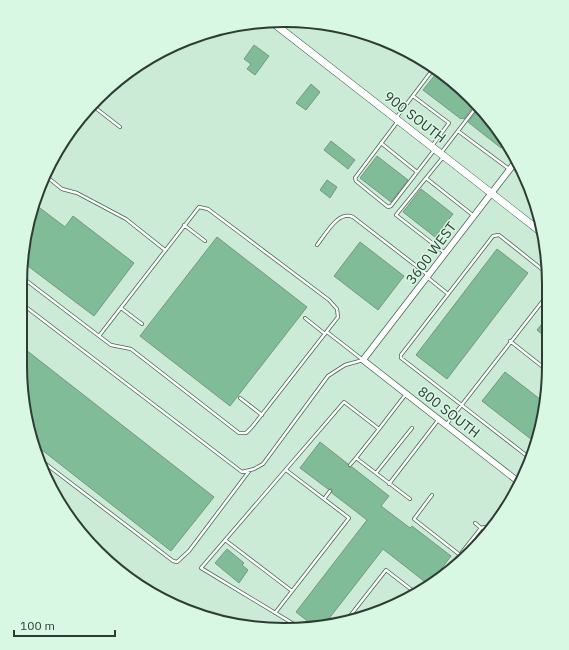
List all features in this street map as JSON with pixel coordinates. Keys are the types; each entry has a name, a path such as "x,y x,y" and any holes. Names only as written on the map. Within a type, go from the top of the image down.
{"street":[{"name":"900 SOUTH","path":"280,27 535,228"},
{"name":"3600 WEST","path":"364,360 513,166"},
{"name":"800 SOUTH","path":"364,360 515,479"}],"lane":[{"path":"431,72 355,178 356,181 390,207 417,172 458,131 474,110"},
{"path":"413,96 449,124 426,178 396,215 446,253"},
{"path":"97,108 120,127"},
{"path":"458,131 510,170"},
{"path":"381,143 417,172"},
{"path":"426,178 474,216"},
{"path":"50,179 62,189 77,193 126,219 165,250"},
{"path":"27,281 111,346 131,349 239,433 246,433 262,415 338,317 337,308 330,300 208,209 199,207 99,336"},
{"path":"317,245 341,216 348,214 354,217 428,276 448,294"},
{"path":"184,225 205,241"},
{"path":"525,455 401,358 401,355 493,236 499,235 541,268"},
{"path":"446,425 542,302"},
{"path":"27,308 242,472 251,470 263,464 328,376 345,365 364,360"},
{"path":"121,308 142,324"},
{"path":"305,318 364,360"},
{"path":"510,341 542,367"},
{"path":"350,466 406,394"},
{"path":"240,398 262,415"},
{"path":"291,623 201,568 344,402 379,429"},
{"path":"389,484 439,419"},
{"path":"376,473 412,428"},
{"path":"356,458 410,499"},
{"path":"48,465 172,561 177,562 189,551 251,470"},
{"path":"275,613 349,518 286,470"},
{"path":"324,499 330,491"},
{"path":"432,495 414,519 459,554"},
{"path":"475,523 481,528"},
{"path":"462,552 481,528 485,527"},
{"path":"225,540 292,590"},
{"path":"352,614 386,570 411,590"}],"building":[{"path":"254,45 269,56 255,75 247,69 251,64 244,59"},
{"path":"435,75 472,108 464,119 461,119 423,90"},
{"path":"311,84 320,92 306,110 296,103"},
{"path":"476,112 502,146 501,148 468,122"},
{"path":"331,141 355,160 348,169 324,150"},
{"path":"377,156 408,180 391,202 360,178"},
{"path":"327,180 337,187 330,198 320,190"},
{"path":"421,189 453,214 435,237 403,212"},
{"path":"39,207 65,227 73,216 134,263 94,316 28,266 32,234"},
{"path":"217,237 307,307 230,406 140,336"},
{"path":"360,242 404,276 378,310 334,276"},
{"path":"497,249 528,273 447,379 416,355"},
{"path":"542,324 542,334 537,330"},
{"path":"27,351 214,497 171,551 42,450 32,416 29,399"},
{"path":"505,372 540,399 531,439 482,401"},
{"path":"320,442 348,464 349,467 352,467 389,496 381,506 410,528 412,526 451,556 440,571 425,582 383,549 329,619 308,622 296,612 367,520 332,493 332,489 328,489 300,468"},
{"path":"227,549 244,563 242,565 248,570 239,583 215,563"}]}
